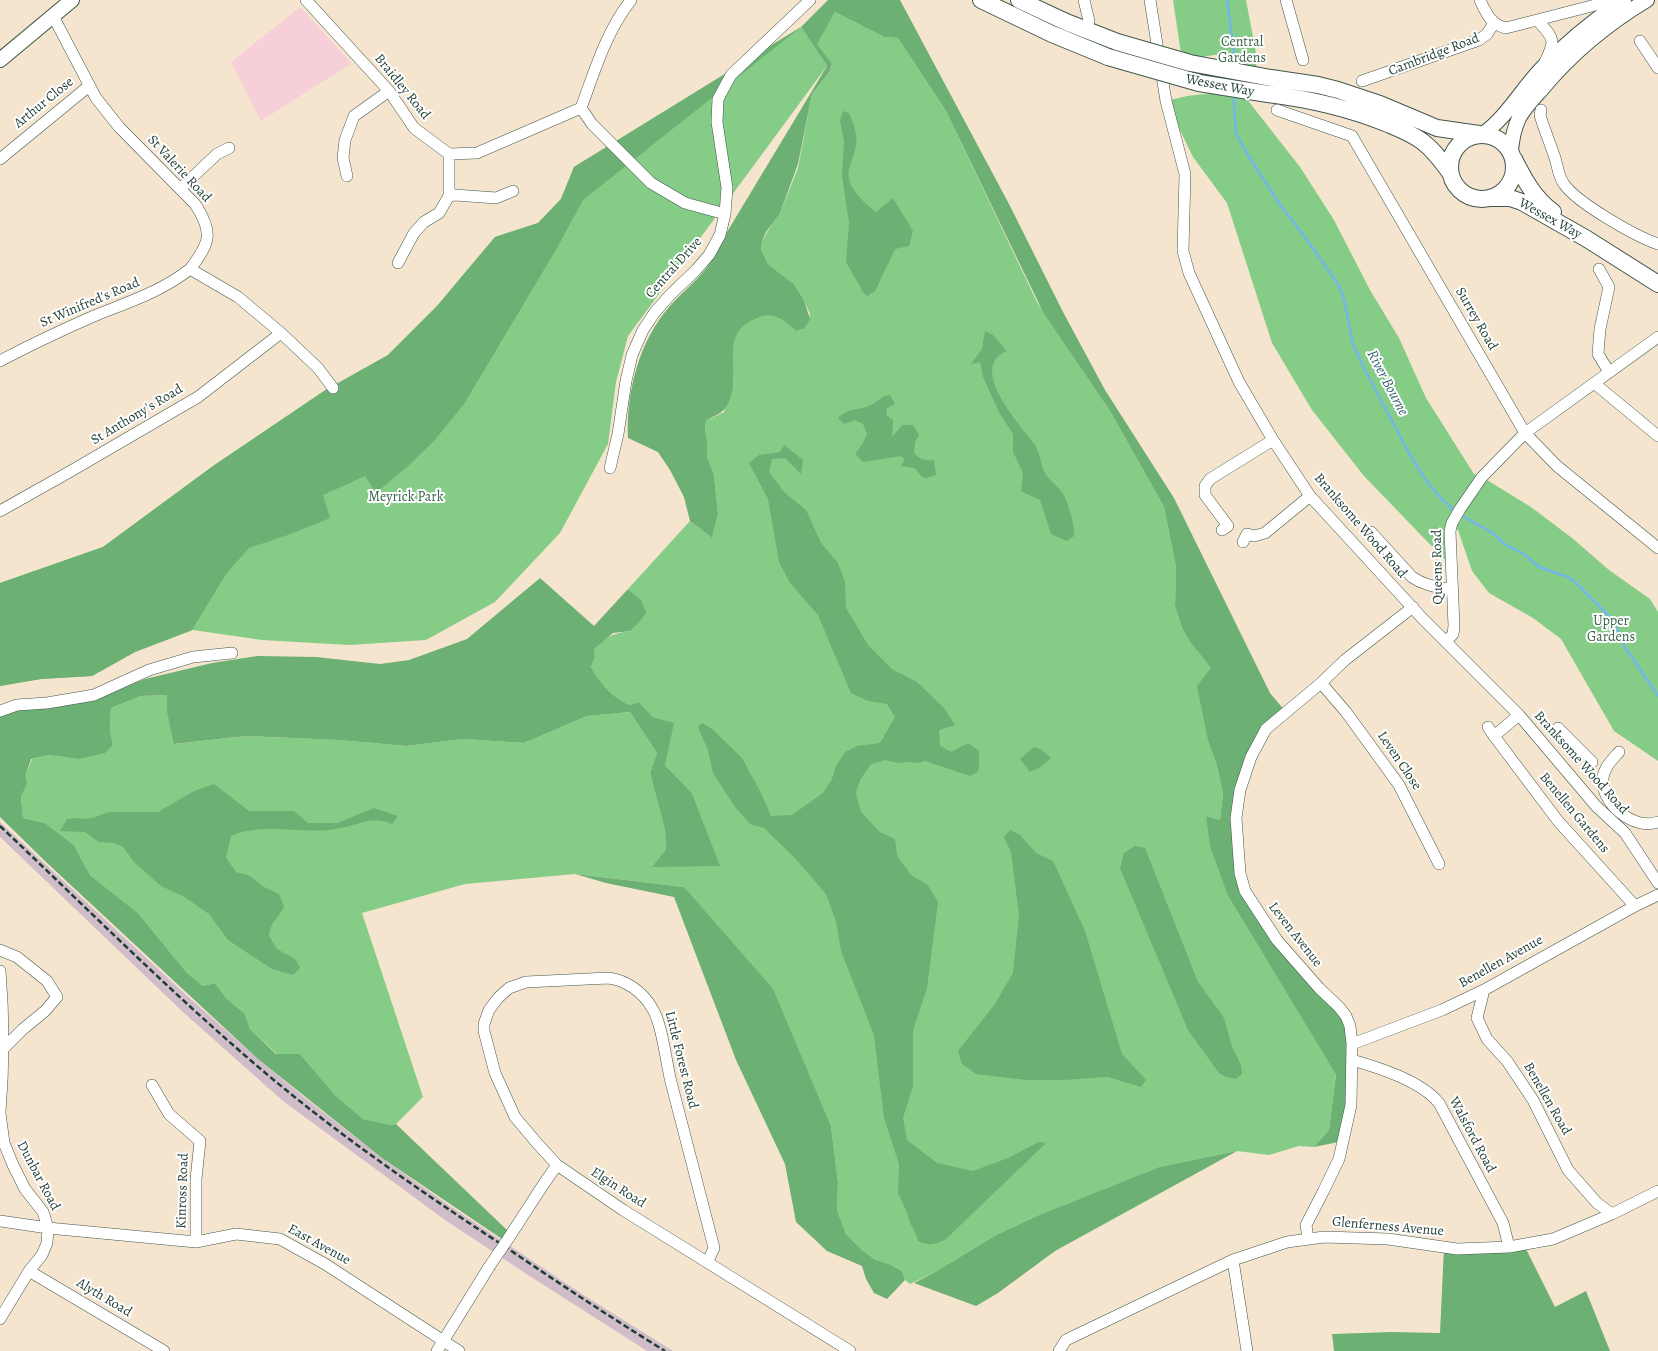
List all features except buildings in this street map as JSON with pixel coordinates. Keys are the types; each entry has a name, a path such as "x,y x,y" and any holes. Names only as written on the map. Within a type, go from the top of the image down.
{"highway":[{"name":"Wessex Way","path":"981,0 1052,34 1108,57 1199,83 1303,99 1338,107 1380,121 1405,131 1423,142 1434,152 1451,174"},
{"name":"Wessex Way","path":"1019,0 1066,22 1117,42 1190,63 1318,85 1338,90 1386,106 1437,128 1481,134"},
{"path":"1481,134 1490,135 1502,140 1512,154 1514,172 1509,186 1498,195 1489,198 1477,198 1465,194 1456,186 1451,174 1450,163 1456,148 1464,140 1481,134"},
{"name":"Wessex Way","path":"1512,154 1536,197 1587,239"},
{"name":"Wessex Way","path":"1489,198 1510,198 1522,202 1587,239 1658,284"}],"main road":[{"path":"0,60 72,0"},
{"path":"1481,134 1503,117 1543,67 1582,30 1624,0"},
{"path":"1512,154 1513,134 1519,118 1528,105 1555,74 1576,52 1613,21 1647,0"}],"street":[{"name":"Braidley Road","path":"306,0 389,91 414,128 449,154"},
{"path":"398,263 414,233 424,222 439,213 449,196 449,154 477,153 581,108 604,44 631,0"},
{"name":"Central Drive","path":"610,468 618,434 626,381 632,355 655,312 710,255 720,235 725,214 727,188 717,122 718,99 731,75 810,0"},
{"path":"1084,0 1089,21"},
{"name":"Branksome Wood Road","path":"1150,0 1166,101 1186,174 1183,251 1189,272 1239,382 1273,440 1310,496 1446,642 1519,716 1596,806 1625,833 1658,883"},
{"path":"1286,0 1301,58"},
{"path":"1480,0 1490,19 1494,23"},
{"name":"Cambridge Road","path":"1362,81 1479,40 1487,34 1494,23 1500,27 1506,28 1615,0"},
{"name":"St Valerie Road","path":"53,16 96,98 119,127 196,204 202,215 208,234 206,246 190,269"},
{"path":"1538,21 1552,38 1552,46 1543,67"},
{"path":"1640,41 1658,68"},
{"name":"Arthur Close","path":"0,159 89,86"},
{"path":"347,176 343,158 345,140 354,116 389,91"},
{"path":"581,108 592,124 651,183 685,203 725,214"},
{"name":"Surrey Road","path":"1277,110 1352,136 1525,433 1557,466 1658,548"},
{"path":"1541,110 1540,115 1558,172 1568,189 1579,199 1604,216 1648,241 1658,244"},
{"path":"181,188 217,154 229,148"},
{"path":"449,196 455,195 496,198 513,191"},
{"path":"190,269 238,297 281,333 318,368 333,388"},
{"name":"St Winifred's Road","path":"0,361 83,321 160,290 176,281 190,269"},
{"path":"1599,269 1609,287 1600,329 1598,354 1609,372"},
{"name":"St Anthony's Road","path":"0,510 78,468 198,397 281,333"},
{"name":"Queens Road","path":"1446,642 1453,634 1454,626 1450,532 1458,513 1482,477 1525,433 1658,337"},
{"path":"1594,383 1658,436"},
{"name":"Queens Road","path":"1541,449 1538,438 1538,430 1556,412"},
{"path":"1222,530 1228,526 1205,495 1205,486 1210,478 1273,440"},
{"path":"1244,535 1254,536 1265,533 1310,496"},
{"path":"1372,532 1386,542 1412,577 1419,582 1431,586 1453,590"},
{"name":"Leven Avenue","path":"1308,1239 1306,1225 1339,1159 1351,1105 1352,1044 1350,1026 1346,1016 1339,1007 1319,988 1277,940 1245,891 1240,866 1236,818 1240,790 1251,757 1266,729 1321,683 1345,660 1413,607"},
{"path":"0,711 17,705 47,704 94,695 149,670 193,657 232,653"},
{"name":"Leven Close","path":"1321,683 1346,712 1399,785 1440,864"},
{"name":"Benellen Gardens","path":"1519,716 1491,731 1558,821 1635,906"},
{"path":"1558,728 1592,762"},
{"path":"1620,752 1604,772 1603,782 1606,796 1627,818 1646,824 1658,822"},
{"name":"Benellen Avenue","path":"1352,1044 1442,1010 1484,990 1635,906 1658,896"},
{"path":"0,950 17,957 47,981 57,997 45,1011 23,1029 4,1048"},
{"name":"Dunbar Road","path":"0,971 4,1048 0,1113 4,1143 25,1189 43,1212 48,1228"},
{"name":"Little Forest Road","path":"558,1165 515,1117 495,1073 484,1031 486,1018 493,1004 503,993 516,985 526,982 608,978 616,979 632,987 640,994 650,1005 657,1017 671,1080 714,1248 708,1261"},
{"name":"Benellen Road","path":"1484,990 1477,1018 1486,1039 1507,1061 1533,1100 1568,1170 1597,1203 1612,1214"},
{"name":"Walsford Road","path":"1352,1060 1411,1082 1434,1097 1439,1103 1503,1223 1509,1247"},
{"name":"Kinross Road","path":"152,1085 169,1114 200,1140 196,1179 196,1242"},
{"path":"436,1351 542,1185 558,1165"},
{"name":"Elgin Road","path":"558,1165 623,1210 708,1261 850,1351"},
{"name":"Glenferness Avenue","path":"1059,1351 1066,1340 1233,1260 1287,1242 1324,1237 1382,1239 1458,1249 1509,1247 1553,1239 1612,1214 1658,1192"},
{"name":"East Avenue","path":"0,1221 48,1228 196,1242 236,1234 280,1239 325,1264 442,1341 460,1351"},
{"path":"0,1320 29,1271 42,1255 47,1243 48,1228"},
{"path":"1233,1260 1247,1351"},
{"name":"Alyth Road","path":"29,1271 164,1351"}],"shaded area":[{"path":"300,7 352,63 261,121 231,62"},
{"path":"0,822 184,993 258,1059 305,1098 382,1158 450,1206 582,1294 673,1351 647,1351 528,1275 445,1220 283,1101 184,1013 0,837"}],"green space":[{"path":"828,0 900,0 1009,204 1063,312 1105,390 1174,498 1270,693 1286,712 1266,729 1240,790 1238,844 1253,904 1346,1016 1352,1060 1343,1141 1314,1147 1329,1130 1336,1075 1228,896 1210,846 1206,816 1220,820 1223,793 1216,762 1208,740 1197,686 1211,668 1190,642 1182,628 1175,606 1176,567 1164,507 1110,411 1043,312 946,111 898,38 884,37 835,12 817,44 832,64 830,71 812,94 798,164 780,213 766,232 762,241 761,249 768,264 794,284 804,300 810,319 804,328 796,331 775,316 764,315 746,324 738,333 734,343 734,376 730,399 726,408 706,421 705,430 707,440 707,456 714,475 718,514 712,538 690,521 684,497 670,470 658,452 628,438 629,403 632,385 650,335 670,306 699,277 709,264 827,66 801,27"},
{"name":"Central Gardens","path":"1173,0 1246,0 1257,58 1256,70 1228,64 1227,53 1182,60"},
{"path":"835,12 884,37 898,38 946,111 1037,302 1110,411 1164,507 1176,567 1175,606 1182,628 1190,642 1211,668 1216,762 1223,793 1220,820 1206,816 1228,896 1336,1075 1329,1130 1314,1147 1299,1146 1269,1155 1237,1151 1159,1167 1039,1215 996,1235 937,1271 910,1284 905,1280 902,1271 889,1264 876,1260 862,1250 846,1234 837,1210 838,1182 831,1126 792,1035 684,887 575,874 465,884 362,913 423,1097 396,1124 391,1125 363,1119 335,1095 300,1054 277,1054 250,1029 245,1014 227,999 215,983 203,986 187,973 138,913 90,875 74,845 45,823 23,818 21,797 27,784 26,774 32,759 49,755 78,759 113,745 110,731 111,708 141,696 167,695 167,713 175,744 246,736 338,740 407,746 463,739 524,743 587,716 630,712 657,753 650,773 665,830 666,850 719,865 692,793 665,765 673,723 653,717 639,702 629,705 617,697 603,684 591,667 595,658 594,649 610,636 630,631 641,600 628,589 690,521 712,538 718,514 714,475 707,456 707,440 705,430 706,421 724,412 732,391 734,380 731,351 736,335 745,324 765,315 780,317 796,331 800,331 808,323 810,314 804,300 794,284 768,264 761,249 762,241 780,213 798,168 812,94 830,71 832,65 816,44"},
{"name":"Meyrick Park","path":"801,27 827,66 628,336 616,382 608,444 560,533 495,602 426,640 349,645 262,640 193,630 135,652 92,676 41,679 0,686 0,583 103,547 213,466 324,391 388,355 437,306 495,237 538,223 561,199 574,167"},
{"path":"801,27 583,200 557,248 464,404 434,441 407,467 376,493 365,476 323,495 330,518 291,534 249,548 226,574 192,630 135,652 92,676 41,679 0,686 0,583 103,547 213,466 324,391 388,355 437,306 495,237 538,223 561,199 574,167"},
{"name":"Upper Gardens","path":"1213,93 1246,98 1300,167 1334,220 1370,290 1399,338 1426,398 1474,474 1482,477 1531,507 1572,538 1609,570 1650,599 1658,612 1658,761 1614,731 1561,639 1533,618 1489,593 1472,571 1458,530 1452,523 1444,533 1446,561 1364,476 1312,410 1272,343 1227,203 1193,157 1166,101 1187,96"},
{"path":"843,111 849,113 856,133 856,146 850,164 849,173 849,178 854,191 876,212 893,198 913,231 909,246 895,249 875,291 867,296 863,292 846,262 849,222 842,176 844,141 840,121"},
{"path":"985,331 993,335 1007,351 996,359 992,370 994,383 1000,397 1035,445 1044,471 1062,492 1067,501 1074,536 1067,541 1051,534 1040,500 1021,491 1023,473 1013,452 1013,434 999,412 983,377 980,362 971,364 982,349"},
{"path":"890,395 895,404 887,408 886,415 893,420 892,437 902,425 913,425 919,435 915,442 914,453 923,460 934,460 936,475 926,478 921,476 915,468 901,466 905,460 901,456 863,462 855,454 862,445 867,434 863,424 855,420 844,424 838,418 852,410 872,405"},
{"path":"784,445 803,460 801,474 785,458 772,459 769,472 785,493 806,510 821,543 838,563 845,582 846,608 868,645 892,669 917,682 944,708 955,725 939,730 940,746 951,752 968,743 979,751 978,772 970,776 925,761 919,763 898,763 885,760 871,764 860,780 856,793 861,812 880,832 895,839 897,856 912,876 928,885 938,902 927,988 913,1030 913,1086 903,1118 907,1140 937,1163 973,1171 1008,1158 1039,1142 1046,1143 946,1239 938,1243 926,1244 918,1241 898,1193 899,1164 884,1118 874,1035 841,951 836,921 826,894 794,857 764,828 750,824 735,807 713,773 708,750 698,727 702,723 712,729 742,758 761,793 771,816 792,815 823,793 832,779 836,766 845,752 857,746 880,743 895,717 887,704 868,701 851,693 818,615 790,583 779,562 768,499 749,463 759,455 780,452"},
{"path":"540,578 594,626 628,589 641,600 646,613 630,631 613,633 594,649 595,658 591,667 603,684 617,697 629,705 639,702 653,717 674,723 665,765 692,793 720,866 652,867 666,850 665,830 650,773 657,753 630,712 587,716 524,743 463,739 407,746 338,740 246,736 174,744 167,713 167,695 141,696 111,708 110,731 113,745 105,753 78,759 49,755 31,759 26,774 27,784 21,797 23,818 45,823 74,845 90,875 138,913 187,973 203,986 215,983 227,999 245,1014 250,1029 276,1054 300,1054 335,1095 363,1119 391,1125 396,1124 507,1230 502,1239 382,1158 258,1059 47,863 0,817 0,717 18,710 88,701 145,679 212,663 257,656 316,657 380,664 409,660 467,639"},
{"path":"1034,747 1040,749 1051,758 1042,766 1030,772 1020,759"},
{"path":"214,784 249,811 294,811 308,823 337,823 374,808 398,816 392,824 385,821 373,820 328,830 314,831 272,829 244,832 231,836 226,858 236,872 250,876 262,886 279,894 284,907 273,924 269,936 277,949 295,959 300,968 293,975 272,969 228,940 209,914 183,896 161,886 134,862 123,847 114,843 99,842 85,832 60,831 67,819 92,818 109,812 158,812 194,791"},
{"path":"1010,830 1020,835 1036,853 1053,861 1085,931 1122,1054 1146,1080 1141,1087 1108,1077 1063,1080 1026,1080 976,1074 962,1064 958,1051 995,1004 1013,973 1019,915 1011,852 1004,837"},
{"path":"1135,846 1145,848 1198,982 1224,1018 1232,1047 1241,1065 1242,1074 1236,1079 1226,1077 1219,1073 1188,1030 1120,868 1124,853"},
{"path":"575,874 684,887 773,989 831,1126 838,1182 837,1210 846,1234 862,1250 876,1260 889,1264 902,1271 905,1280 887,1299 874,1293 866,1279 862,1266 827,1251 796,1222 785,1164 736,1060 674,897 606,883"},
{"path":"1237,1151 1055,1251 998,1293 976,1306 914,1283 937,1271 996,1235 1039,1215 1159,1167"},
{"path":"1524,1245 1555,1307 1586,1291 1610,1351 1334,1351 1332,1334 1391,1332 1440,1333 1444,1247"}],"waterway":[{"name":"River Bourne","path":"1227,0 1236,65"},
{"name":"River Bourne","path":"1234,94 1236,133 1243,147 1278,202 1338,284 1344,299 1353,344 1364,368 1410,455 1425,479 1455,512"},
{"name":"River Bourne","path":"1459,514 1493,533 1504,544 1524,554 1539,567 1568,577 1575,582 1608,615 1619,633 1625,647 1658,696"}],"railway":[{"path":"0,826 200,1015 297,1099 355,1143 444,1206 665,1351"}]}
